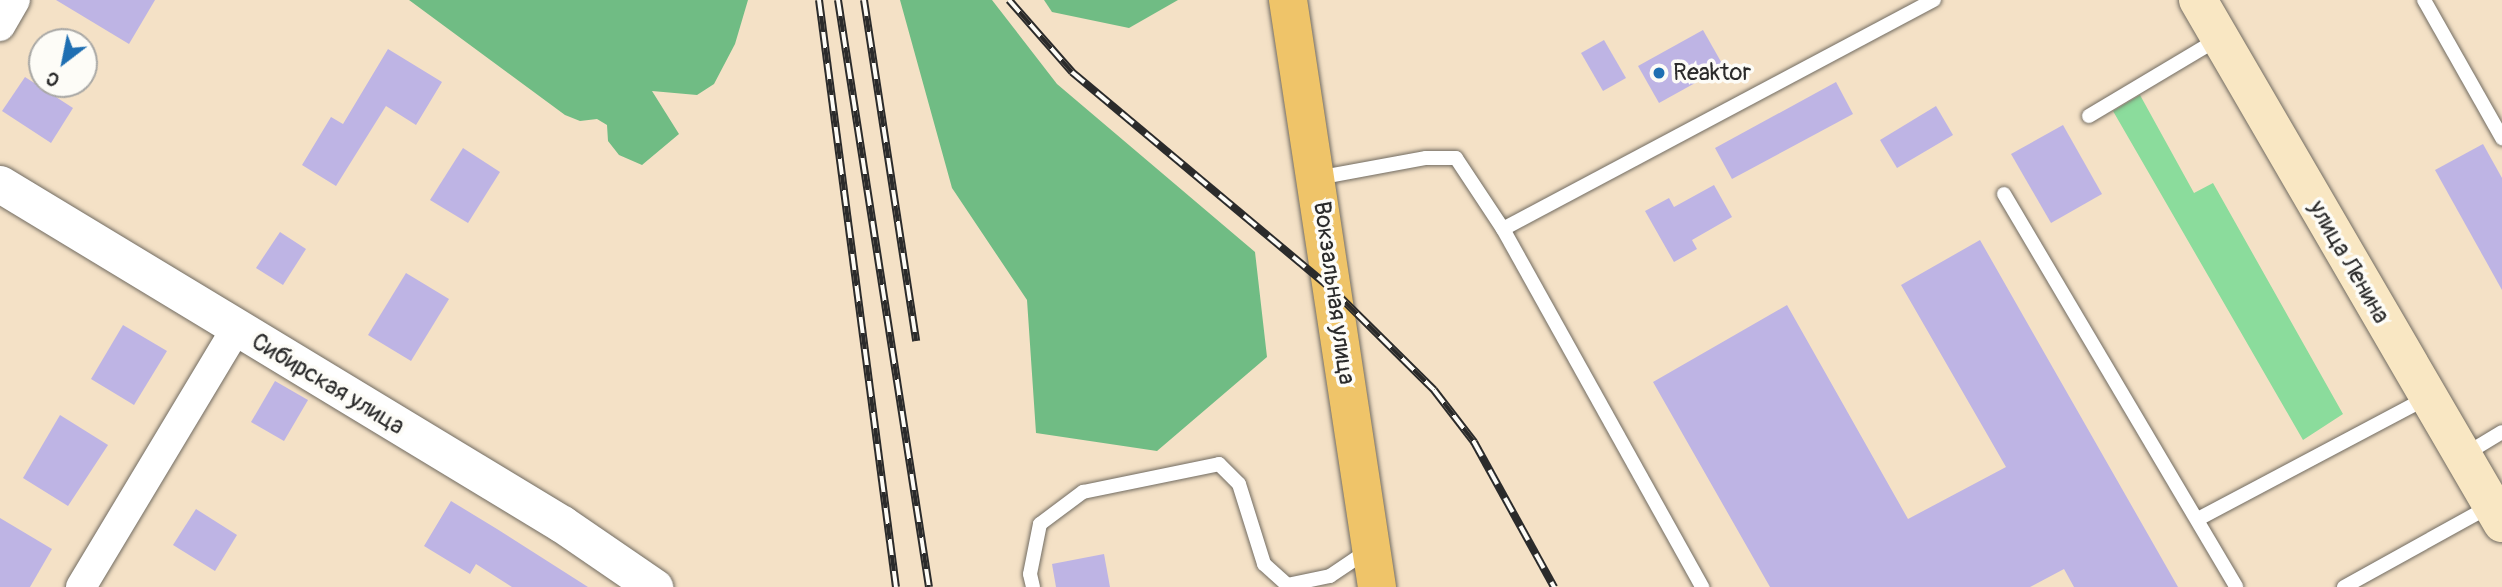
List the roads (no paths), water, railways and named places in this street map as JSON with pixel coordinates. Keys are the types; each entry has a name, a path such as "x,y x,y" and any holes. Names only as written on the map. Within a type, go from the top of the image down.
{"highway":[{"name":"Вокзальная улица","path":"1288,0 1377,587"}],"main road":[{"name":"улица Ленина","path":"2198,0 2497,514"}],"street":[{"path":"0,26 15,0"},
{"name":"Сибирская улица","path":"0,184 562,524 654,587"},
{"path":"81,587 236,329"}],"lane":[{"path":"1503,229 1934,0"},
{"path":"2424,0 2502,138"},
{"path":"2089,116 2220,38"},
{"path":"1317,178 1426,158 1456,159 1503,229 1702,587"},
{"path":"2004,194 2236,587"},
{"path":"2198,519 2428,397"},
{"path":"2462,456 2502,432"},
{"path":"1033,587 1030,574 1040,524 1083,492 1219,464 1238,484 1264,564 1287,585 1330,576 1371,548"},
{"path":"2344,587 2497,514"}],"railway":[{"path":"819,0 896,587"},
{"path":"838,0 929,587"},
{"path":"864,0 916,341"},
{"path":"1009,0 1072,72 1334,291 1434,390 1474,442 1554,587"}],"place":[{"name":"Reaktor","path":"1659,73"}]}
